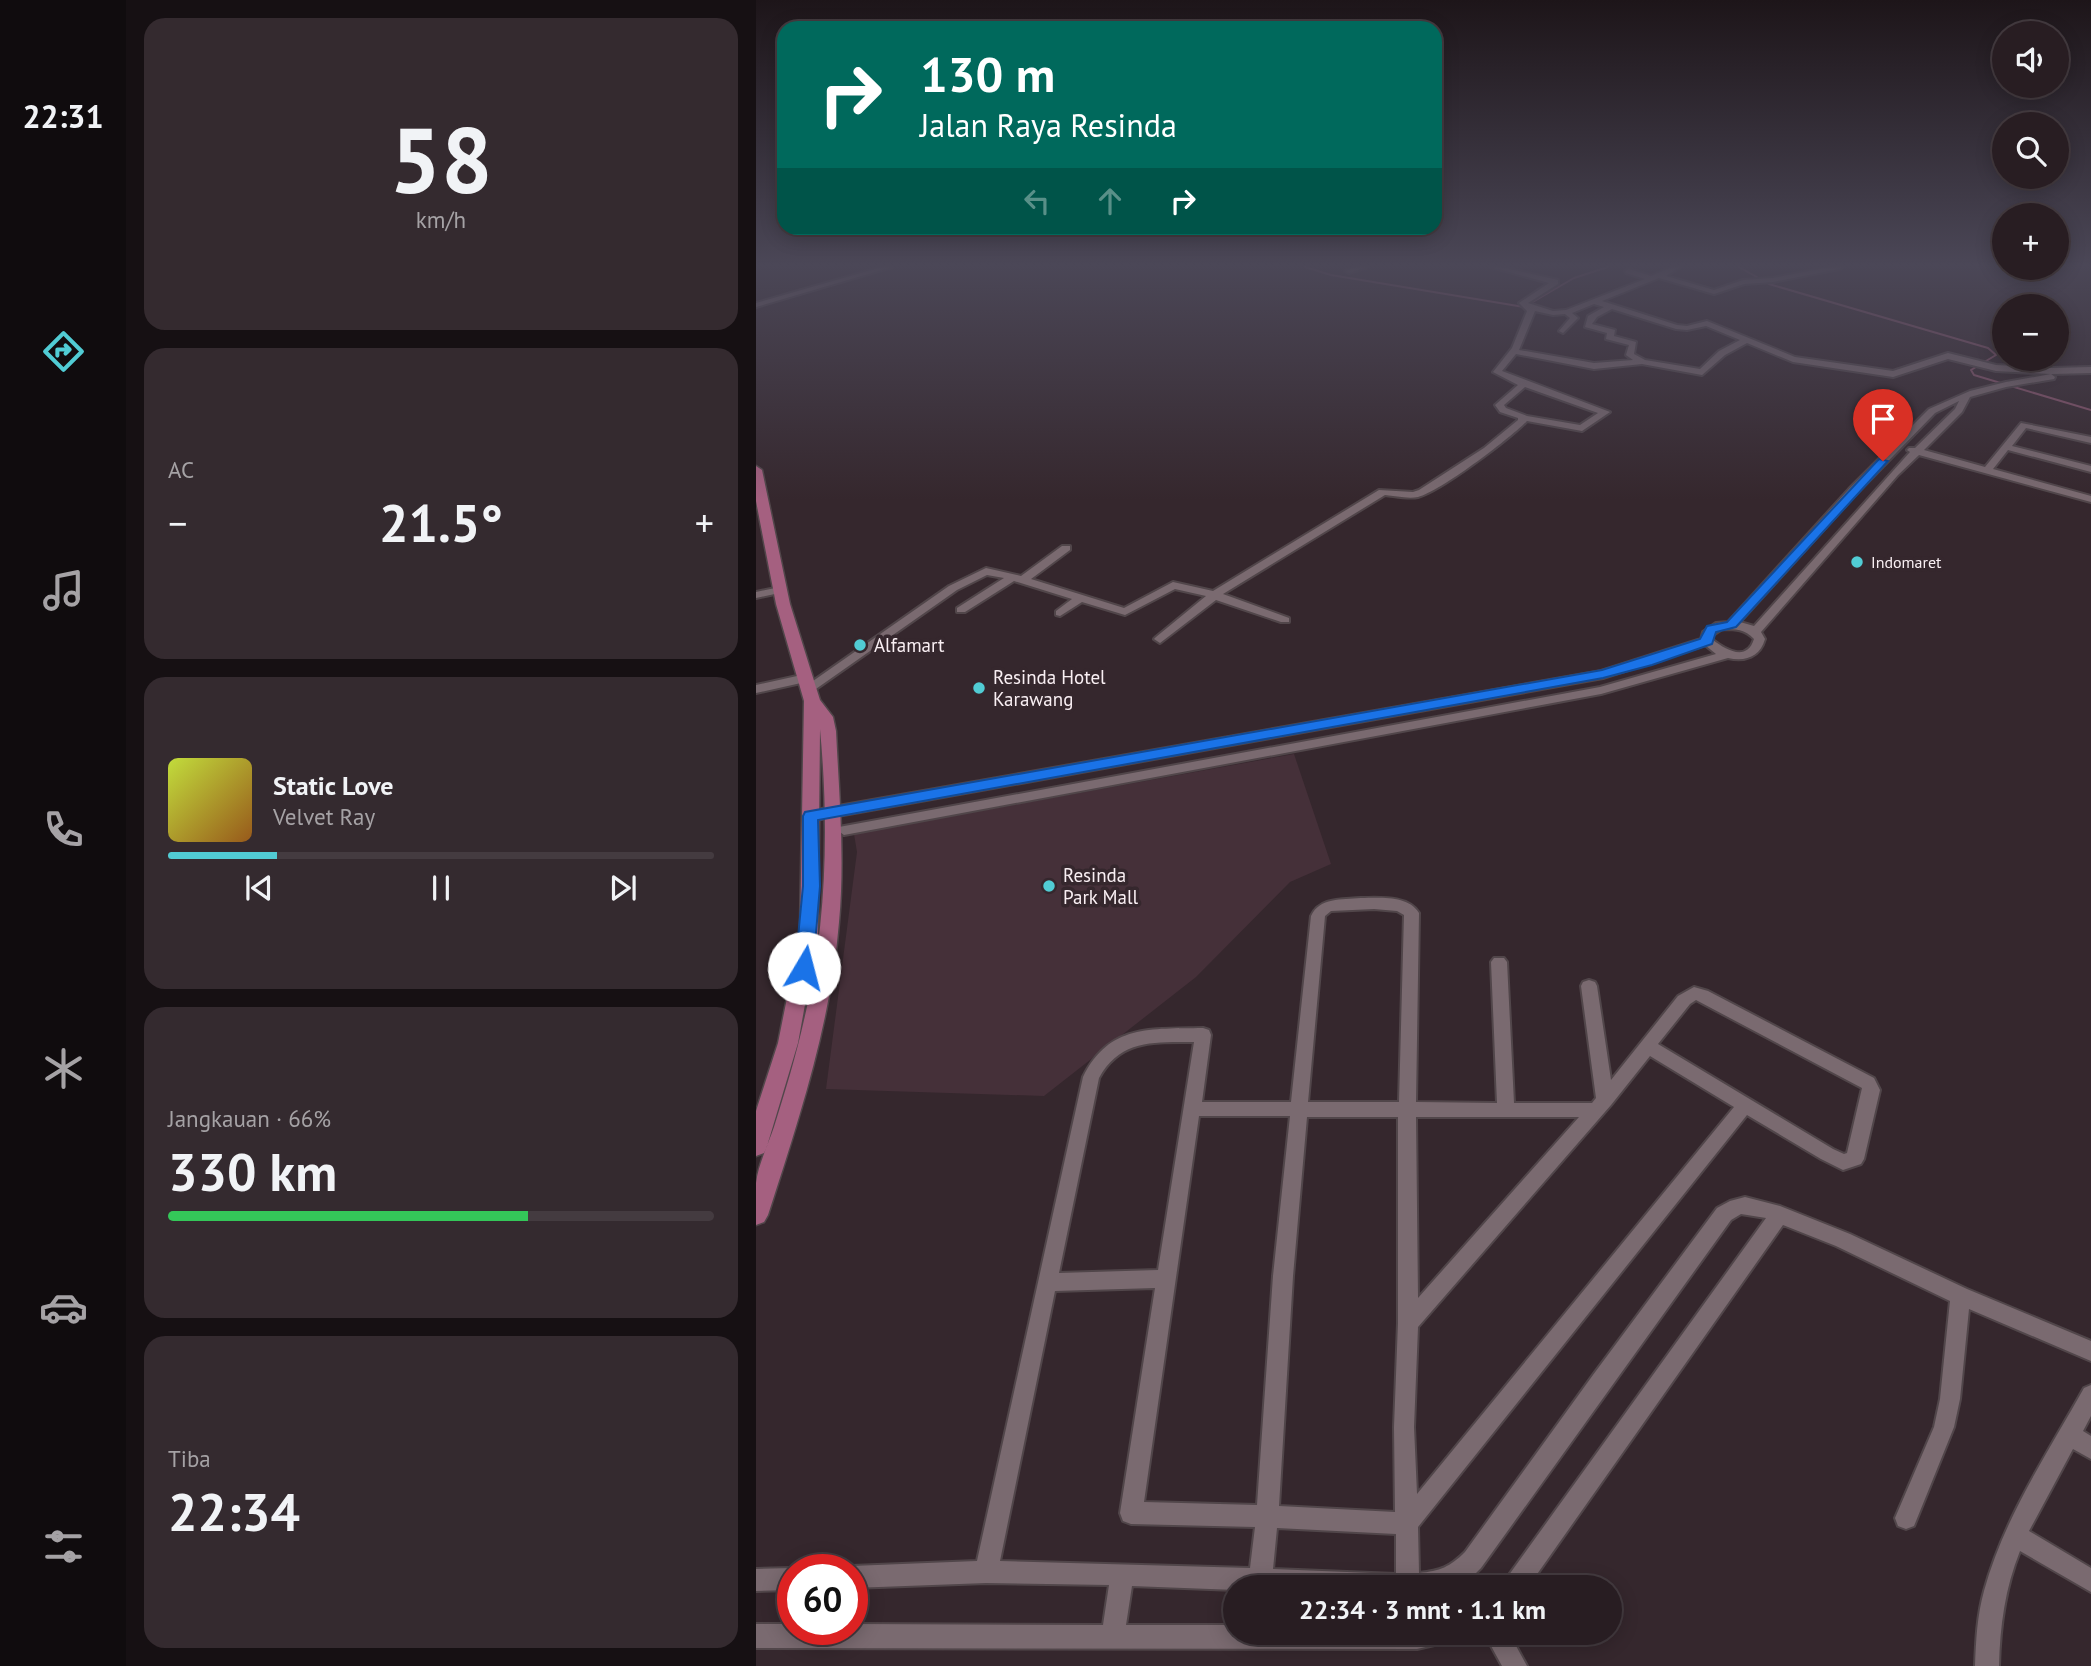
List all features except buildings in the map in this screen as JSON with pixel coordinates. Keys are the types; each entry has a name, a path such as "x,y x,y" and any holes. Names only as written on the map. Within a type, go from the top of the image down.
{"main road":[{"path":"756,470 760,515 779,586 809,689 825,717 833,811 827,950 812,1030 802,1077 756,1215"},
{"path":"756,1146 783,1062 804,968 811,886 809,689"}],"street":[{"path":"1516,345 1497,372 1605,412 1583,428 1524,418 1503,410 1499,404 1524,384"},
{"path":"1633,345 1630,355 1643,362"},
{"path":"1513,351 1594,366 1643,362 1702,372 1722,352 1736,345"},
{"path":"1760,345 1793,359 1894,374 1948,356 1996,368 2091,372"},
{"path":"1731,625 1932,411 1990,389 2091,372"},
{"path":"1754,633 1895,473 1959,410 1966,397"},
{"path":"1160,639 1214,595 1382,492 1414,495 1423,492 1487,450 1524,418"},
{"path":"1986,472 2021,427 2027,425 2091,440"},
{"path":"1897,446 2091,499"},
{"path":"2006,447 2091,469"},
{"path":"961,610 1066,548"},
{"path":"756,689 778,682 809,689 978,573 996,572 1125,612 1134,610 1168,586 1178,586 1214,595 1285,620"},
{"path":"756,587 779,586"},
{"path":"756,595 779,586"},
{"path":"1060,613 1081,598"},
{"path":"1731,625 1745,627 1754,633 1762,642 1760,648 1746,655 1728,654 1715,649 1707,641 1707,635 1712,629 1731,625"},
{"path":"810,816 1603,674 1707,641"},
{"path":"844,830 1601,690 1728,654"},
{"path":"1472,697 1481,713"},
{"path":"1130,758 1133,776"},
{"path":"1261,1575 1275,1381 1318,916 1329,906 1380,904 1405,906 1412,913 1407,1110 1408,1323 1404,1427 1408,1575"},
{"path":"1499,962 1506,1110"},
{"path":"1589,986 1600,1105"},
{"path":"1408,1323 1600,1105 1689,995 1702,995 1863,1080 1871,1090 1855,1159 1851,1162 1843,1161 1827,1154 1649,1047"},
{"path":"986,1572 1091,1077 1100,1060 1111,1049 1133,1037 1203,1035 1131,1513 1267,1516 1406,1524"},
{"path":"1192,1109 1506,1110 1600,1105"},
{"path":"1406,1524 1745,1105"},
{"path":"1458,1575 1473,1560 1600,1381 1724,1214 1734,1206 1750,1205 1780,1214 1843,1240 1960,1296 2091,1351"},
{"path":"1523,1575 1780,1214"},
{"path":"1047,1282 1166,1279"},
{"path":"1906,1518 1944,1427 1950,1399 1960,1296"},
{"path":"1987,1666 1987,1625 2015,1535 2043,1477 2091,1395"},
{"path":"2070,1435 2091,1448"},
{"path":"2015,1535 2091,1581"},
{"path":"868,1576 986,1572 1223,1579"},
{"path":"1113,1636 1122,1574"},
{"path":"756,1580 777,1579"},
{"path":"756,1636 1223,1636"},
{"path":"1503,1645 1515,1666"}],"shaded area":[{"name":"Resinda Park Mall","path":"1294,754 1331,864 1290,882 1196,977 1044,1096 826,1089 857,852 854,834"}],"waterway":[{"path":"1977,345 1988,348 1996,355 1971,370 1974,375 2091,410"}],"place":[{"name":"Indomaret","path":"1857,562"},
{"name":"Alfamart","path":"860,645"},
{"name":"Resinda Hotel Karawang","path":"979,688"},
{"name":"Resinda Park Mall","path":"1049,886"}],"route":[{"path":"804,968 811,886 810,816 1603,674 1647,662 1707,641 1707,635 1712,629 1720,625 1731,625 1883,461"}]}
